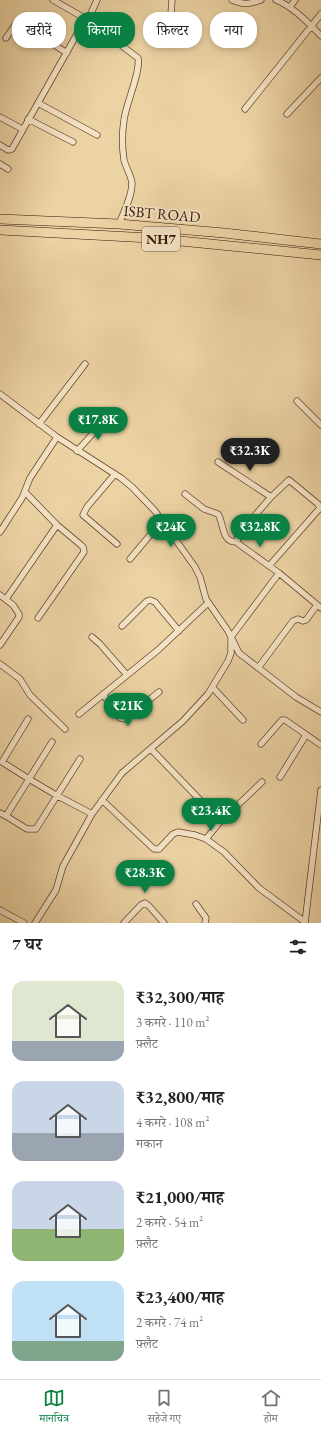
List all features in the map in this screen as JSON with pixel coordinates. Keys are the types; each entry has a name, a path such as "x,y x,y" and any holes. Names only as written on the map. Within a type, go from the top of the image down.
{"highway":[{"name":"ISBT ROAD","path":"0,219 119,224 224,233 321,244"},
{"name":"NH7","path":"0,230 150,238 321,255"}],"street":[{"path":"52,0 74,12"},
{"path":"92,12 97,0"},
{"path":"171,12 172,0"},
{"path":"232,0 246,4 251,4 261,0"},
{"path":"276,0 290,7 321,36"},
{"path":"290,7 295,0"},
{"path":"245,109 321,14"},
{"path":"6,38 15,25 21,24 67,53"},
{"path":"0,145 8,150 12,149 74,40"},
{"path":"119,224 131,191 131,179 124,160 123,150 124,120 139,60 137,56 126,48"},
{"path":"287,114 321,78"},
{"path":"38,103 97,135"},
{"path":"0,117 22,129"},
{"path":"28,119 73,142"},
{"path":"0,164 8,169"},
{"path":"39,424 85,364"},
{"path":"0,394 56,437 115,474 149,504 187,554 198,572 203,593 208,603 231,637 239,653 305,703 321,712"},
{"path":"297,401 321,425"},
{"path":"77,451 106,419"},
{"path":"0,532 19,503 30,478 56,437"},
{"path":"218,462 271,498"},
{"path":"115,474 87,507 83,515 117,544"},
{"path":"237,542 238,535 271,498 290,480 320,507 269,566"},
{"path":"25,492 57,526 83,547 84,552 38,618"},
{"path":"185,494 204,509 219,515 225,536 231,541 237,542 279,573 319,606 306,620 303,621 296,619 293,621 258,668"},
{"path":"130,559 162,522"},
{"path":"6,599 57,526"},
{"path":"35,923 56,890 64,866 92,814 122,773 183,722 212,688 230,657 231,637 279,573"},
{"path":"0,595 19,612 19,617 0,645"},
{"path":"122,626 147,601 150,600 155,602 179,631"},
{"path":"79,714 179,631 208,603"},
{"path":"92,637 127,675"},
{"path":"0,664 20,679 30,695 65,729"},
{"path":"212,688 243,720"},
{"path":"103,694 120,718 125,719 158,692"},
{"path":"28,719 1,763 92,814"},
{"path":"261,744 282,720 286,720 321,745"},
{"path":"280,777 306,735"},
{"path":"6,816 52,742"},
{"path":"151,749 201,801"},
{"path":"0,813 28,829 36,829 80,759"},
{"path":"206,839 219,823 262,782"},
{"path":"102,800 154,849 159,849 172,834 178,832 195,835 206,839 224,852 259,888 305,923 319,826 321,790"},
{"path":"124,923 144,903 149,906 164,923"},
{"path":"196,904 206,918 205,923"},
{"path":"0,910 24,923"}]}
